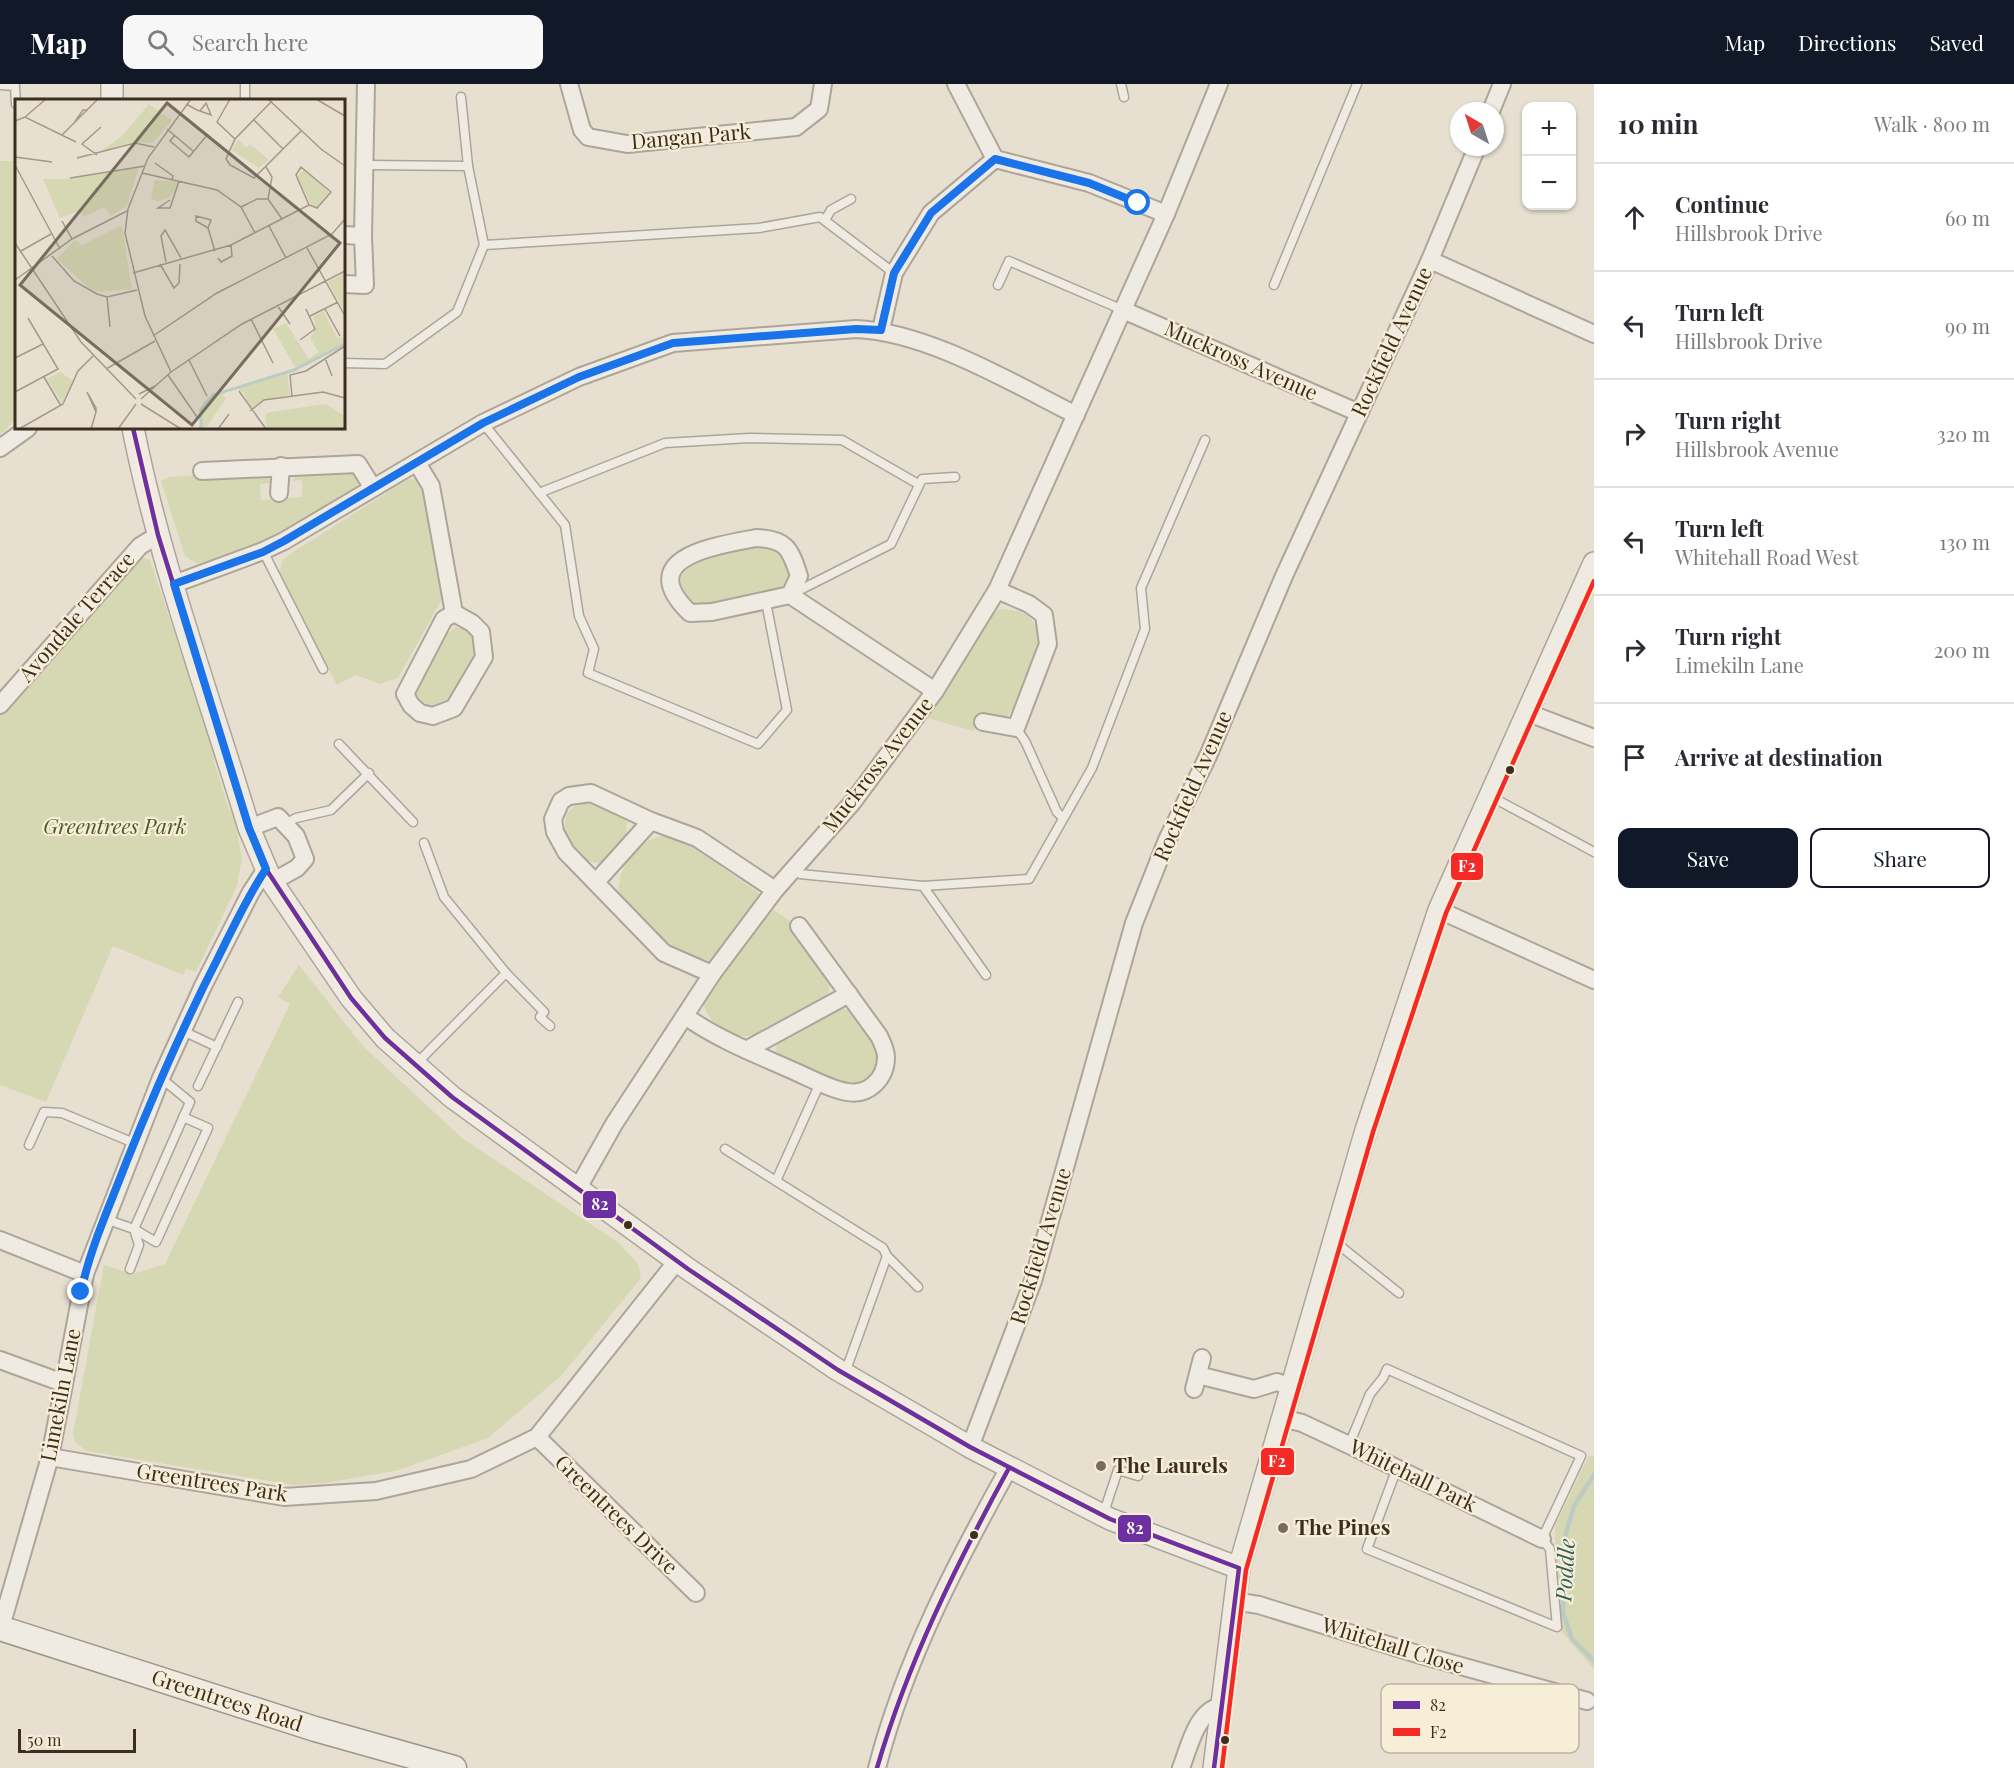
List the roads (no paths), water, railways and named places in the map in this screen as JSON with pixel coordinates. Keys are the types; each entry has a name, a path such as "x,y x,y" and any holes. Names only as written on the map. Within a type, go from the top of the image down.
{"main road":[{"name":"Greentrees Road","path":"0,1629 315,1729 454,1768"}],"street":[{"path":"345,284 365,285 363,236 366,84"},
{"name":"Dangan Park","path":"569,84 582,130 588,136 627,144 796,128 819,109 823,84"},
{"path":"956,84 995,159 1089,183 1166,214"},
{"name":"Muckross Avenue","path":"578,1188 614,1124 712,974 775,890 852,803 935,691 997,590 1166,214 1219,84"},
{"path":"1495,102 1502,84"},
{"name":"Rockfield Avenue","path":"970,1447 1033,1281 1134,923 1167,840 1208,756 1284,576 1430,260 1473,156"},
{"path":"881,330 894,273 931,213 995,159"},
{"path":"345,235 363,236"},
{"path":"1430,260 1594,334"},
{"name":"Muckross Avenue","path":"1123,310 1359,413"},
{"path":"174,584 263,552 483,423 579,377 673,343 856,329 881,330 971,362 1076,415"},
{"path":"0,448 27,429"},
{"path":"133,429 143,479 158,535 249,828 269,876 351,998 386,1038 414,1066 452,1097 677,1261 845,1374 970,1447 1103,1516 1162,1542 1239,1568"},
{"path":"417,463 431,486 454,613"},
{"path":"202,471 357,464 373,488"},
{"path":"279,493 281,466"},
{"name":"Avondale Terrace","path":"0,705 140,546 158,535"},
{"path":"756,538 775,538 792,552 799,576 790,595 712,612 690,613 675,598 671,580 674,568 681,558 698,549 756,538"},
{"path":"1214,1768 1233,1600 1239,1568 1365,1130 1439,910 1594,563"},
{"path":"983,722 1016,729 1048,644 1048,629 1044,615 1029,604 997,590"},
{"path":"790,595 935,691"},
{"path":"454,613 472,623 481,632 484,657 454,708 433,716 420,713 411,705 405,694 444,620 454,613"},
{"path":"1526,712 1594,738"},
{"path":"712,974 664,953 566,852 555,832 553,819 561,801 569,796 591,793 651,821 697,838 775,890"},
{"path":"249,828 278,818 296,836 305,859 297,868 269,876"},
{"path":"596,882 651,821"},
{"name":"Limekiln Lane","path":"0,1629 50,1457 85,1274 104,1219 161,1078 183,1031 251,892 269,876"},
{"path":"1439,910 1594,980"},
{"path":"685,1016 701,1027 746,1050 820,1083 848,1092 861,1091 873,1086 884,1074 886,1055 879,1035 799,926"},
{"path":"746,1050 849,994"},
{"path":"0,1240 85,1274"},
{"name":"Greentrees Park","path":"50,1457 284,1497 376,1491 415,1484 471,1469 537,1437 677,1261"},
{"path":"1202,1358 1196,1382 1254,1389 1277,1382 1291,1387"},
{"path":"0,1360 63,1383"},
{"name":"Whitehall Park","path":"1282,1418 1302,1423 1542,1539"},
{"name":"Greentrees Drive","path":"537,1437 696,1593"},
{"path":"877,1768 902,1684 929,1619 1009,1468"},
{"name":"Whitehall Close","path":"1233,1600 1259,1605 1414,1653 1526,1684"},
{"name":"Whitehall Close","path":"1579,1699 1587,1701"},
{"path":"1180,1768 1196,1729 1205,1714 1221,1706"}],"lane":[{"path":"1121,84 1124,97"},
{"path":"1274,285 1358,84"},
{"path":"0,85 15,86 16,99"},
{"path":"345,363 385,364 457,312 484,245 468,166 461,97"},
{"path":"366,165 468,166"},
{"path":"825,220 831,210 852,199"},
{"path":"484,245 759,228 819,217 894,273"},
{"path":"998,285 1009,261 1123,310"},
{"path":"483,423 565,525 579,616 594,649 588,673 758,744 787,710 766,602"},
{"path":"539,493 665,443 749,438 842,440 918,484"},
{"path":"794,869 800,874 923,886 1029,879 1092,768 1144,629 1141,588 1205,440"},
{"path":"790,595 891,544 922,479 955,477"},
{"path":"263,552 272,564 323,669"},
{"path":"1016,729 1025,741 1057,812 1063,818"},
{"path":"339,744 369,773 413,822"},
{"path":"285,824 296,818 331,810 369,773"},
{"path":"1490,796 1594,852"},
{"path":"424,843 444,897 506,973 544,1012 540,1017 550,1026"},
{"path":"923,886 986,975"},
{"path":"414,1066 506,973"},
{"path":"198,1086 238,1002"},
{"path":"183,1031 217,1047"},
{"path":"130,1269 139,1245 134,1229 190,1102 161,1078"},
{"path":"776,1181 820,1083"},
{"path":"28,1145 44,1112 62,1113 134,1143"},
{"path":"104,1219 134,1229 156,1242 207,1128 183,1117"},
{"path":"725,1149 883,1248 887,1256 918,1287"},
{"path":"1334,1240 1399,1293"},
{"path":"845,1374 887,1256"},
{"path":"1349,1445 1370,1394 1386,1369 1581,1456 1542,1539 1550,1549 1557,1627 1367,1549 1397,1468"},
{"path":"1103,1516 1118,1470 1138,1476"}],"waterway":[{"name":"Poddle","path":"1594,1475 1574,1506 1566,1533 1563,1613 1572,1639 1594,1661"}],"place":[{"name":"The Laurels","path":"1101,1466"},
{"name":"The Pines","path":"1283,1528"}]}
